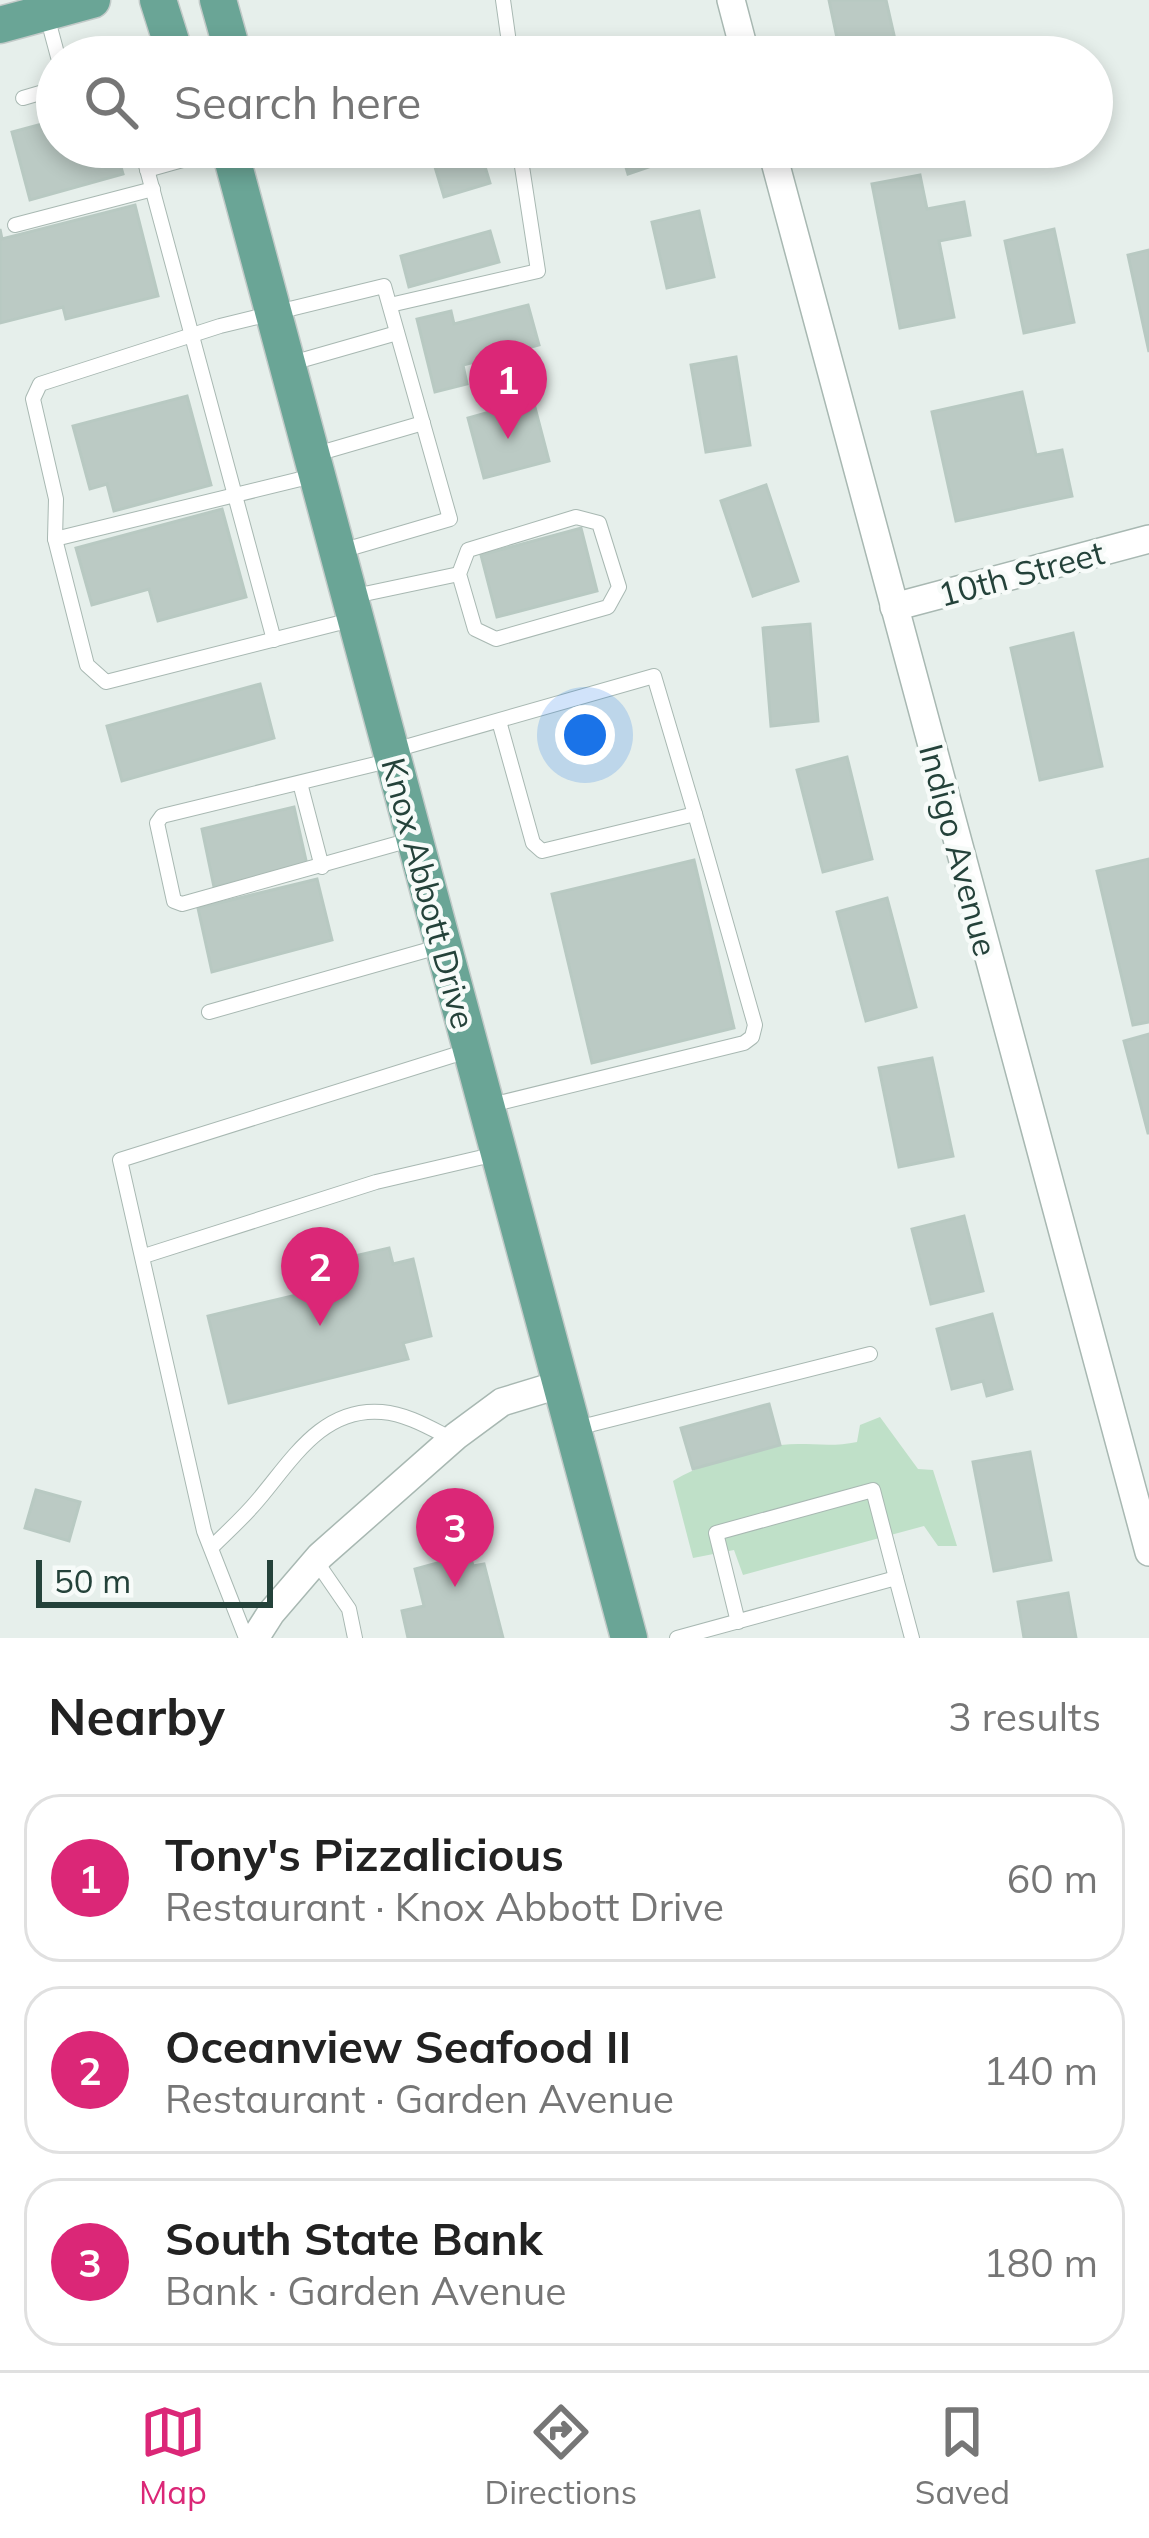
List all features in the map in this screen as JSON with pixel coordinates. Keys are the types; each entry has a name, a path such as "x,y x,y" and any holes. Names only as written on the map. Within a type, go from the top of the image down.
{"main road":[{"path":"3,16 46,12 92,0"},
{"path":"158,0 169,36"},
{"path":"218,0 228,36"},
{"name":"Knox Abbott Drive","path":"235,168 629,1638"}],"street":[{"path":"731,0 740,36"},
{"name":"Indigo Avenue","path":"776,168 1145,1521 1149,1552"},
{"name":"10th Street","path":"894,607 1149,539"},
{"path":"255,1638 271,1612 316,1562 452,1439 502,1402 561,1384"}],"lane":[{"path":"503,0 508,36"},
{"path":"46,12 52,36"},
{"path":"23,98 36,94"},
{"path":"154,168 147,170 274,640"},
{"path":"390,305 538,271 522,168"},
{"path":"15,224 153,189"},
{"path":"338,553 450,519 384,286 273,312 40,384 34,399 56,499 55,539 87,665 106,682 274,640 459,574 469,550 576,518 599,523 619,586 608,607 496,639 475,628 459,574"},
{"path":"287,364 397,333"},
{"path":"55,539 236,493 423,423"},
{"path":"415,839 179,904 174,901 158,819 300,783 654,676 755,1025 752,1037 744,1043 487,1106"},
{"path":"499,721 533,843 542,851 695,814"},
{"path":"300,783 322,867"},
{"path":"209,1012 443,945"},
{"path":"246,1638 204,1531 120,1160 471,1049"},
{"path":"143,1256 376,1182 499,1153"},
{"path":"573,1429 870,1354"},
{"path":"212,1547 254,1506 312,1434 346,1414 382,1412 416,1421 452,1439"},
{"path":"738,1622 716,1533 873,1490 913,1638"},
{"path":"316,1562 349,1609 356,1638"},
{"path":"677,1638 896,1578"}],"green space":[{"path":"880,1417 918,1469 933,1470 957,1546 938,1546 924,1526 743,1575 734,1550 693,1558 673,1481 753,1450 857,1442 860,1425"}],"building":[{"path":"829,0 886,0 894,36 837,36"},
{"path":"36,126 36,168 121,168 123,174 30,200 12,132"},
{"path":"435,168 485,168 490,183 444,197"},
{"path":"920,175 927,209 964,202 970,235 939,241 954,317 900,328 872,184"},
{"path":"135,205 158,296 66,319 63,307 0,323 0,229 2,239"},
{"path":"699,211 714,277 667,288 652,222"},
{"path":"1054,229 1074,322 1024,333 1005,241"},
{"path":"490,231 499,262 409,287 401,256"},
{"path":"1149,250 1149,352 1128,255"},
{"path":"528,305 539,345 463,365 467,384 435,392 417,319 451,311 454,324"},
{"path":"736,357 750,445 706,452 691,365"},
{"path":"1022,392 1036,455 1062,450 1072,496 956,521 932,412"},
{"path":"187,396 211,485 114,511 107,484 90,489 73,426"},
{"path":"533,400 549,461 484,478 468,418"},
{"path":"766,485 798,581 753,596 721,501"},
{"path":"222,509 246,597 158,621 149,589 92,605 76,548"},
{"path":"581,528 597,591 497,617 481,555"},
{"path":"810,624 818,721 771,726 763,628"},
{"path":"1073,633 1102,766 1040,780 1011,648"},
{"path":"260,684 274,738 122,781 107,726"},
{"path":"847,757 872,859 823,872 797,770"},
{"path":"294,807 307,865 214,887 202,829"},
{"path":"1149,859 1149,1022 1133,1025 1097,871"},
{"path":"694,860 734,1028 592,1063 552,894"},
{"path":"317,879 332,940 212,972 198,908"},
{"path":"887,898 916,1007 866,1021 837,912"},
{"path":"1149,1034 1149,1133 1148,1133 1124,1041"},
{"path":"932,1058 953,1156 899,1167 879,1068"},
{"path":"964,1216 983,1291 931,1304 912,1229"},
{"path":"389,1248 393,1264 413,1259 431,1336 403,1343 408,1359 229,1403 208,1316 343,1284 337,1260"},
{"path":"992,1314 1012,1389 987,1396 983,1381 952,1389 937,1329"},
{"path":"769,1404 780,1445 693,1469 681,1428"},
{"path":"1030,1452 1051,1560 994,1571 973,1462"},
{"path":"36,1490 80,1502 69,1541 25,1528"},
{"path":"470,1554 473,1566 484,1564 503,1638 408,1638 402,1611 424,1606 415,1569"},
{"path":"1068,1593 1076,1638 1024,1638 1018,1602"}],"place":[{"name":"Tony's Pizzalicious","path":"508,439"},
{"name":"Oceanview Seafood II","path":"320,1326"},
{"name":"South State Bank","path":"455,1587"}]}
